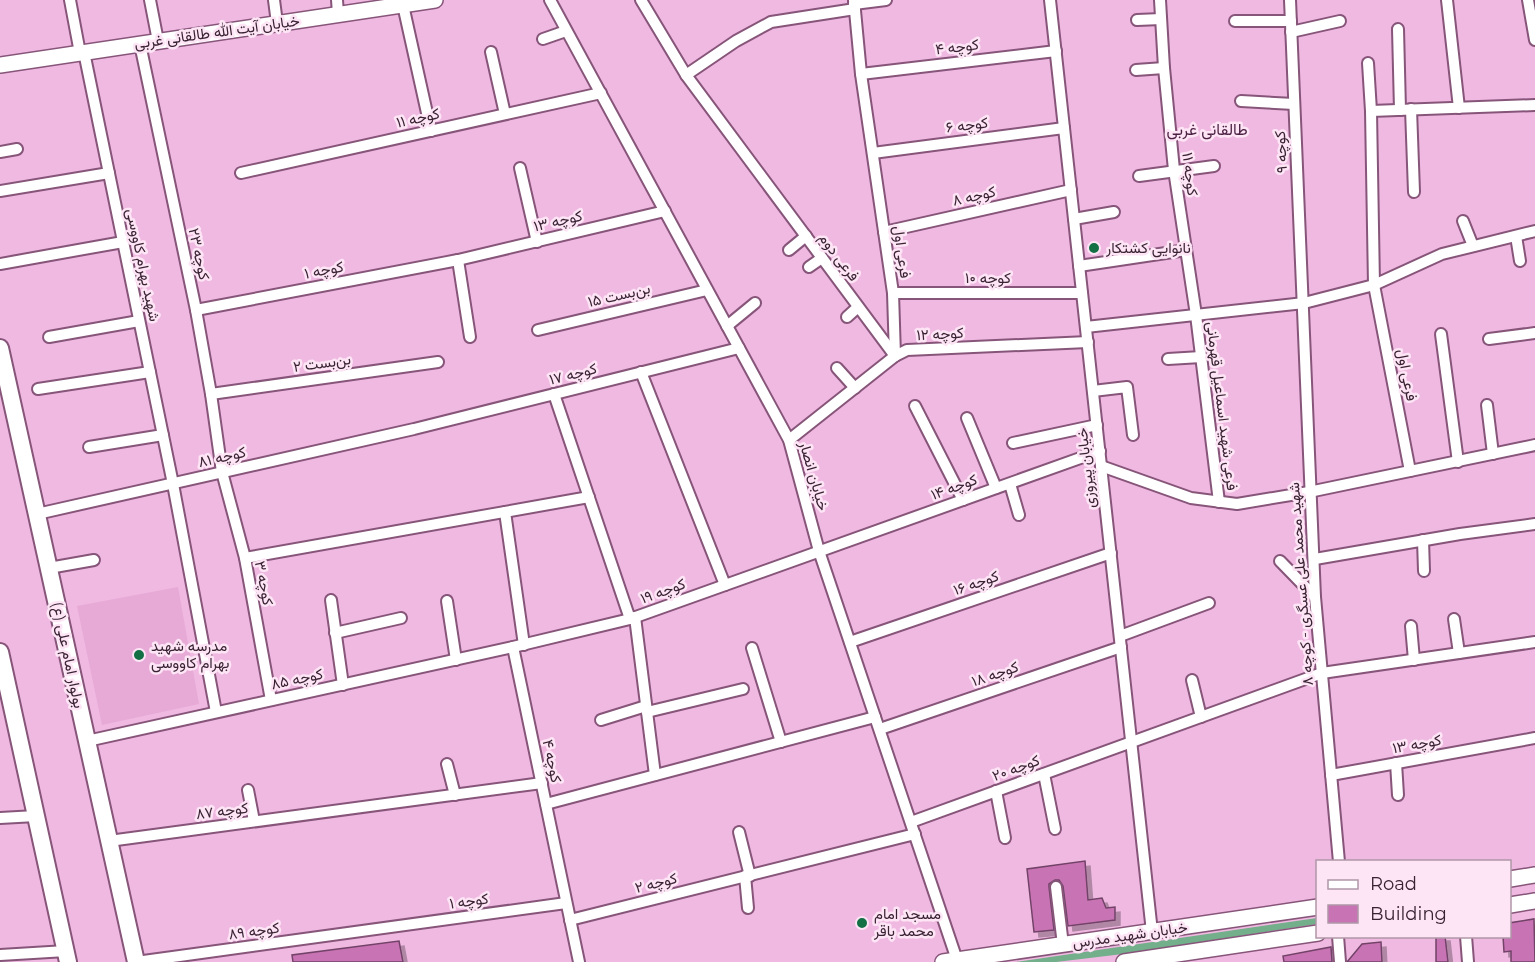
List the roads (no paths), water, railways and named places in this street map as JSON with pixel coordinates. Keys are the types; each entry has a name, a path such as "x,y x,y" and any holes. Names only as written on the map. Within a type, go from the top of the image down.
{"main road":[{"name":"خیابان آیت الله طالقانی غربی","path":"0,64 277,23 337,7 403,5 435,0"},
{"name":"بولوار امام علی (ع)","path":"0,348 136,962"},
{"path":"0,652 5,697 36,816 67,957"},
{"path":"1511,879 1530,876 1532,902 1511,905"},
{"name":"خیابان شهید مدرس","path":"950,961 1316,907"},
{"name":"خیابان شهید مدرس","path":"1124,962 1316,933"}],"street":[{"name":"شهید بهرام کاووسی","path":"70,0 109,172 173,483"},
{"path":"150,0 158,41"},
{"path":"274,0 277,23"},
{"name":"خیابان انصار","path":"550,0 789,440 819,551 915,834 950,961"},
{"path":"641,0 686,75 736,41 771,22 855,4 886,0"},
{"path":"1050,0 1056,0"},
{"name":"خیابان پیروزی","path":"1050,0 1152,932"},
{"name":"کوچه ۱۱","path":"1160,0 1174,171 1196,315"},
{"name":"کوچه ۹","path":"1290,0 1304,303"},
{"path":"1448,0 1460,108"},
{"path":"1528,0 1535,40"},
{"name":"فرعی اول","path":"855,4 861,74 893,293 895,356"},
{"path":"403,5 431,131"},
{"path":"1137,20 1161,19"},
{"path":"1235,21 1291,27 1340,21"},
{"path":"1398,29 1414,192"},
{"path":"543,39 566,31"},
{"name":"کوچه ۲۳","path":"140,44 196,310 222,472"},
{"name":"کوچه ۴","path":"861,74 1056,51"},
{"path":"491,52 505,114"},
{"path":"1368,63 1374,285"},
{"path":"1136,70 1164,68"},
{"name":"فرعی دوم","path":"686,75 895,356"},
{"name":"کوچه ۱۱","path":"241,173 601,93"},
{"path":"1241,101 1294,104"},
{"path":"1371,111 1535,105"},
{"name":"کوچه ۶","path":"873,153 1064,128"},
{"path":"0,152 17,149"},
{"path":"1139,176 1214,165"},
{"path":"520,168 537,242"},
{"path":"0,191 109,172"},
{"name":"کوچه ۸","path":"884,232 1071,189"},
{"name":"کوچه ۱۳","path":"458,260 665,211"},
{"path":"1074,219 1114,212"},
{"path":"1463,221 1473,246"},
{"path":"1086,327 1304,303 1374,285 1442,254 1535,231"},
{"path":"789,250 806,236"},
{"path":"1516,236 1520,261"},
{"path":"0,264 123,242"},
{"path":"1079,266 1186,250"},
{"path":"809,267 822,258"},
{"path":"458,260 470,337"},
{"name":"کوچه ۱","path":"196,310 458,260"},
{"name":"فرعی اول","path":"1374,285 1410,471"},
{"name":"بن‌بست ۱۵","path":"538,330 707,290"},
{"name":"کوچه ۱۰","path":"893,293 1082,293"},
{"path":"727,326 755,303"},
{"name":"شهید محمد علی عسگری - کوچه ۸","path":"1304,303 1315,597 1339,860"},
{"path":"847,317 858,307"},
{"name":"فرعی شهید اسماعیل قهرمانی","path":"1196,315 1219,502"},
{"path":"50,337 139,321"},
{"path":"1489,339 1535,333"},
{"path":"1441,334 1458,462"},
{"name":"کوچه ۱۲","path":"789,440 895,356 907,350 1088,342"},
{"name":"کوچه ۱۷","path":"414,429 739,348"},
{"path":"1168,358 1201,357"},
{"name":"بن‌بست ۲","path":"211,394 438,362"},
{"path":"837,368 855,388"},
{"path":"38,389 150,372"},
{"path":"641,372 725,585"},
{"path":"1093,391 1126,387 1133,435"},
{"path":"554,394 633,618 655,775"},
{"path":"1487,405 1493,454"},
{"path":"915,406 963,500"},
{"path":"967,418 996,488"},
{"path":"1013,443 1097,425"},
{"name":"کوچه ۸۱","path":"37,514 414,429"},
{"path":"89,447 163,435"},
{"path":"1101,466 1191,498 1237,504 1310,492 1535,445"},
{"name":"کوچه ۱۴","path":"819,551 1100,451"},
{"name":"کوچه ۳","path":"222,472 244,558 271,700"},
{"path":"173,483 216,712"},
{"path":"1010,484 1019,515"},
{"path":"244,558 589,497"},
{"path":"505,512 519,646"},
{"path":"1315,559 1460,534 1535,524"},
{"path":"1423,540 1424,571"},
{"name":"کوچه ۱۹","path":"519,646 633,618 819,551"},
{"name":"کوچه ۱۶","path":"850,642 1111,553"},
{"path":"49,568 94,560"},
{"path":"1280,561 1315,597"},
{"path":"330,600 343,685"},
{"path":"447,601 456,660"},
{"path":"1120,641 1209,603"},
{"path":"335,633 401,618"},
{"path":"1454,619 1459,653"},
{"path":"1411,626 1414,660"},
{"name":"کوچه ۱۸","path":"880,729 1120,641"},
{"path":"1322,673 1535,642"},
{"name":"کوچه ۴","path":"519,646 546,804 875,717"},
{"name":"کوچه ۸۵","path":"87,741 519,646"},
{"path":"752,648 781,742"},
{"name":"کوچه ۲۰","path":"911,822 1322,673"},
{"path":"1192,680 1201,717"},
{"path":"602,720 743,689"},
{"name":"کوچه ۱۳","path":"1331,774 1535,738"},
{"path":"1396,763 1398,795"},
{"path":"447,764 455,795 542,783"},
{"path":"1044,774 1055,829"},
{"path":"248,790 254,821"},
{"path":"996,791 1005,838"},
{"name":"کوچه ۸۷","path":"109,841 455,795"},
{"path":"546,804 579,962"},
{"path":"0,818 36,816"},
{"path":"738,832 748,876 748,909"},
{"path":"748,876 915,834"},
{"name":"کوچه ۲","path":"570,920 748,876"},
{"path":"1056,887 1063,945"},
{"name":"کوچه ۱","path":"376,929 567,903"},
{"name":"کوچه ۸۹","path":"136,962 376,929"},
{"path":"1338,938 1340,962"},
{"path":"1466,938 1468,962"},
{"path":"0,955 67,957"}],"place":[{"name":"نانوایی کشتکار","path":"1094,248"},
{"name":"مدرسه شهید بهرام کاووسی","path":"139,655"},
{"name":"مسجد امام محمد باقر","path":"862,923"}],"district":[{"name":"طالقانی غربی","path":"1207,129"}]}
